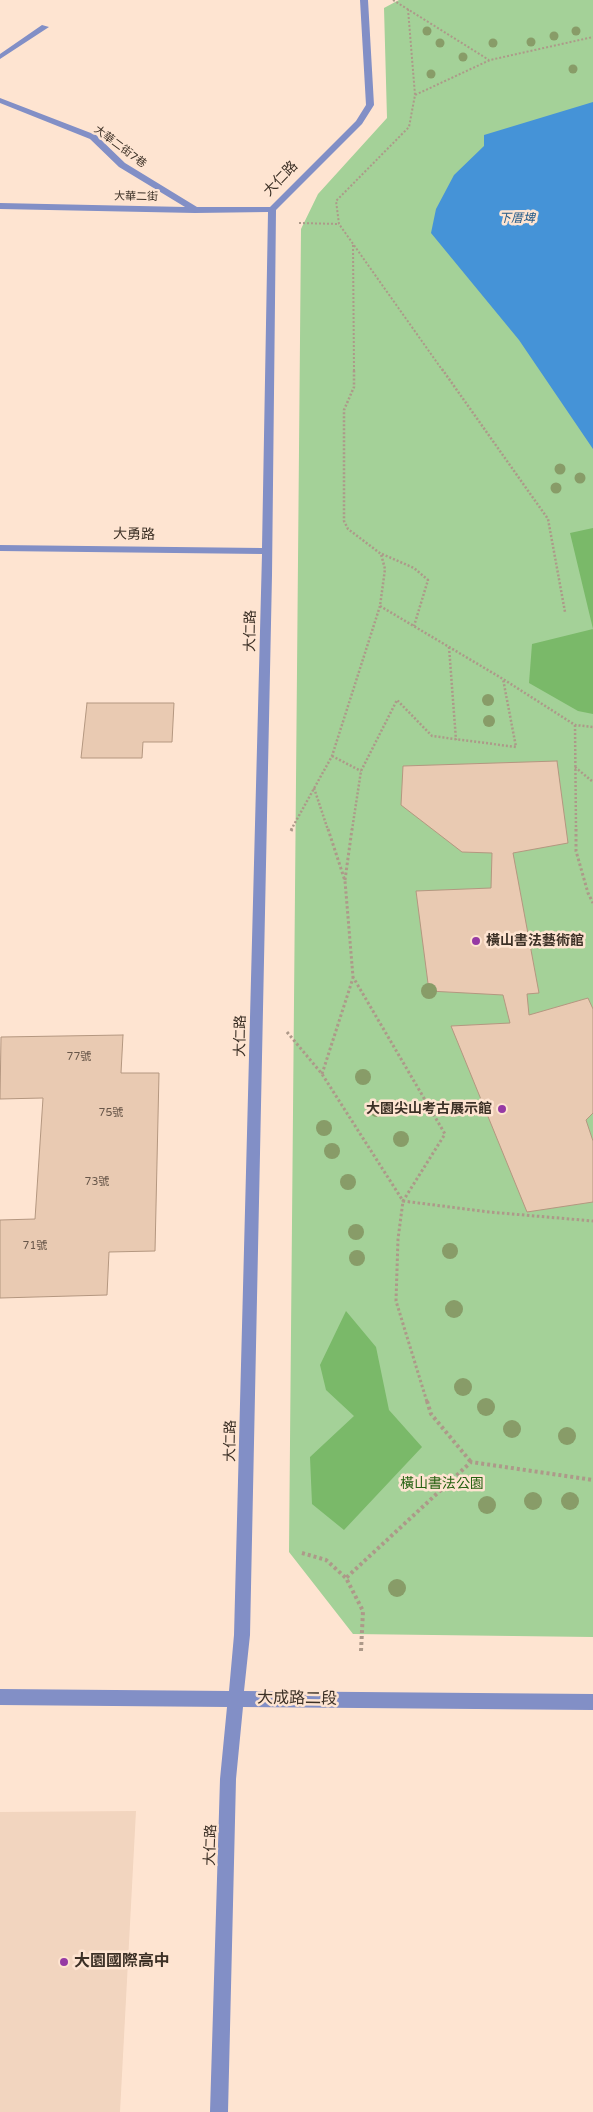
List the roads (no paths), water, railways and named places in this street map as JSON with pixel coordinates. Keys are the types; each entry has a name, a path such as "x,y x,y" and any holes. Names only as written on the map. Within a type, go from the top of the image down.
{"street":[{"name":"大仁路","path":"219,2112 228,1779 242,1635 267,550 272,208 359,122 370,105 364,0"},
{"path":"0,57 45,27"},
{"name":"大華二街7巷","path":"0,100 93,137 122,164 195,210"},
{"name":"大華二街","path":"0,206 195,210 272,208"},
{"name":"大勇路","path":"0,548 267,550"},
{"name":"大成路二段","path":"0,1697 593,1702"}],"water":[{"name":"下厝埤","path":"593,102 593,449 519,340 431,233 436,209 454,175 484,146 484,135"}],"place":[{"name":"橫山書法藝術館","path":"476,941"},
{"name":"大園尖山考古展示館","path":"502,1109"},
{"name":"大園國際高中","path":"64,1962"}],"park label":[{"name":"橫山書法公園","path":"442,1484"}]}
